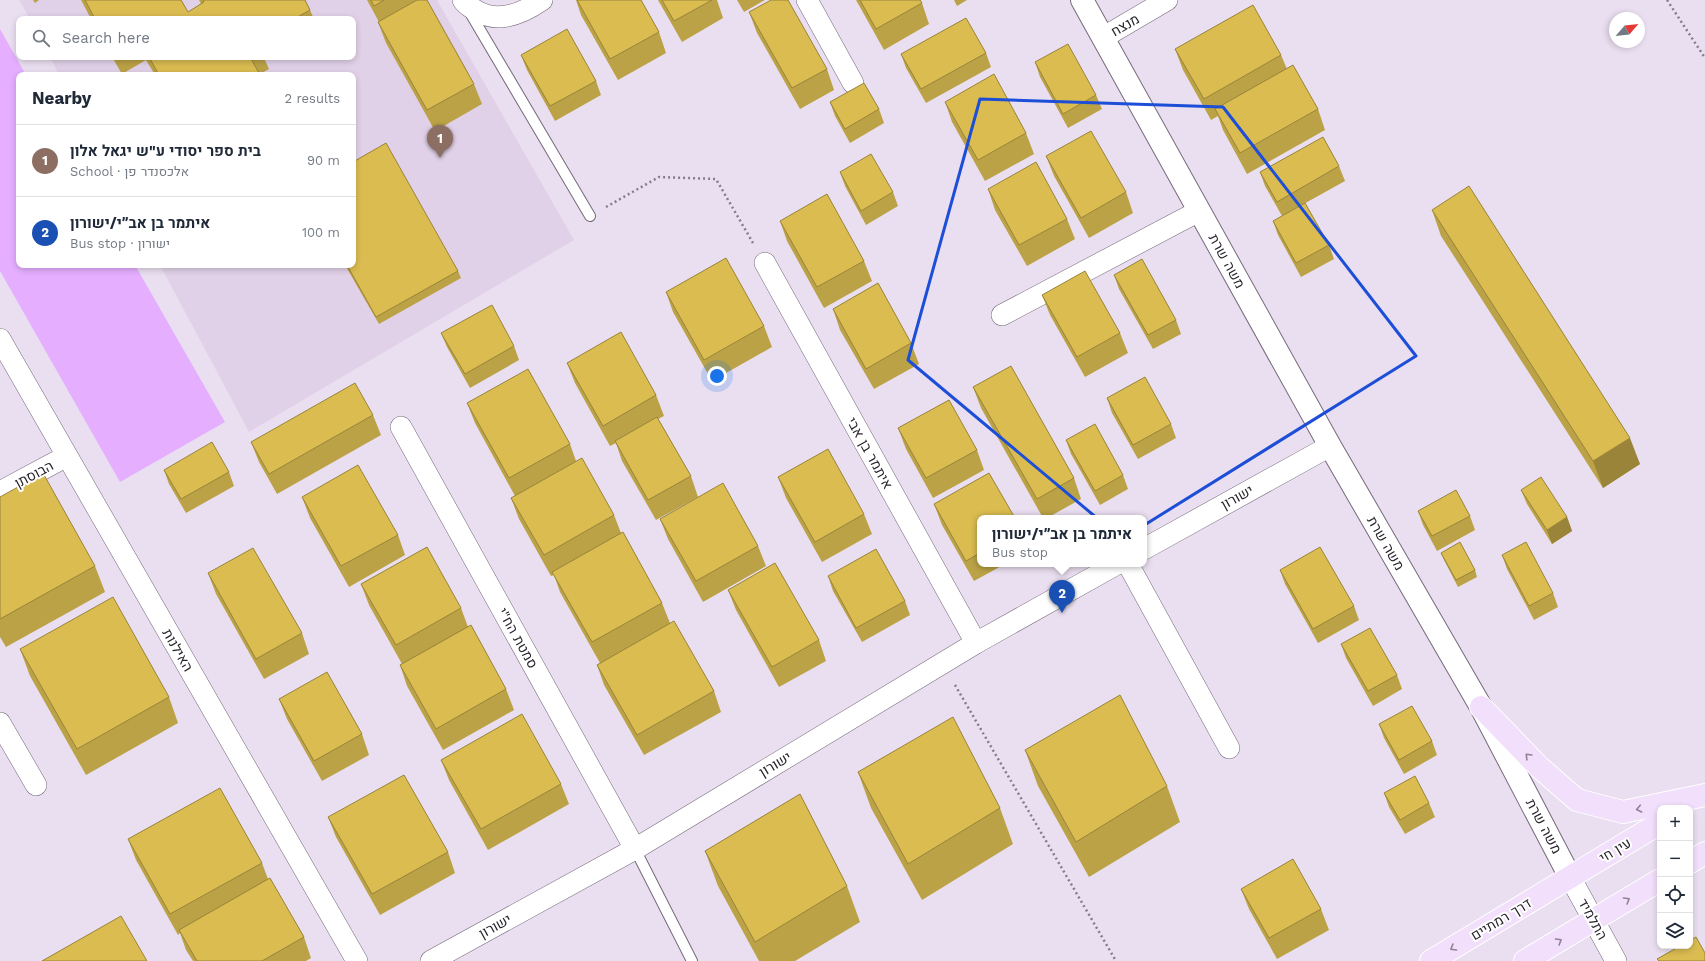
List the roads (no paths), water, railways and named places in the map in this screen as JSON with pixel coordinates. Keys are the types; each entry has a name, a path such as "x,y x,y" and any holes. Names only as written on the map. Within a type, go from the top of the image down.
{"main road":[{"path":"1481,707 1539,767 1577,800 1624,812 1705,796"},
{"path":"1690,805 1705,796"},
{"name":"עין חי","path":"1570,877 1657,825"},
{"path":"1693,860 1705,853"},
{"name":"דרך רמתיים","path":"1431,961 1570,877"},
{"path":"1525,961 1657,882"}],"street":[{"path":"463,1 484,16 507,17 530,8 542,0"},
{"path":"807,0 853,82"},
{"name":"משה שרת","path":"1082,0 1104,37 1330,446 1481,707 1570,877"},
{"name":"מנצח","path":"1104,37 1167,0"},
{"path":"1002,315 1199,211"},
{"name":"איתמר בן אבי","path":"765,263 976,643"},
{"name":"האילנות","path":"0,339 357,961"},
{"name":"סמטת הח\"י","path":"400,427 635,849"},
{"name":"ישורון","path":"1147,547 1330,446"},
{"name":"הבוסתן","path":"0,492 67,456"},
{"name":"ישורון","path":"431,961 635,849 943,662 1112,567"},
{"path":"1130,567 1229,748"},
{"path":"0,723 36,785"},
{"name":"התלמיד","path":"1570,877 1616,961"}],"lane":[{"path":"463,1 590,216"},
{"path":"635,849 692,961"}],"place":[{"name":"בית ספר יסודי ע\"ש יגאל אלון","path":"440,158"},
{"name":"איתמר בן אב״י/ישורון","path":"1062,613"}]}
